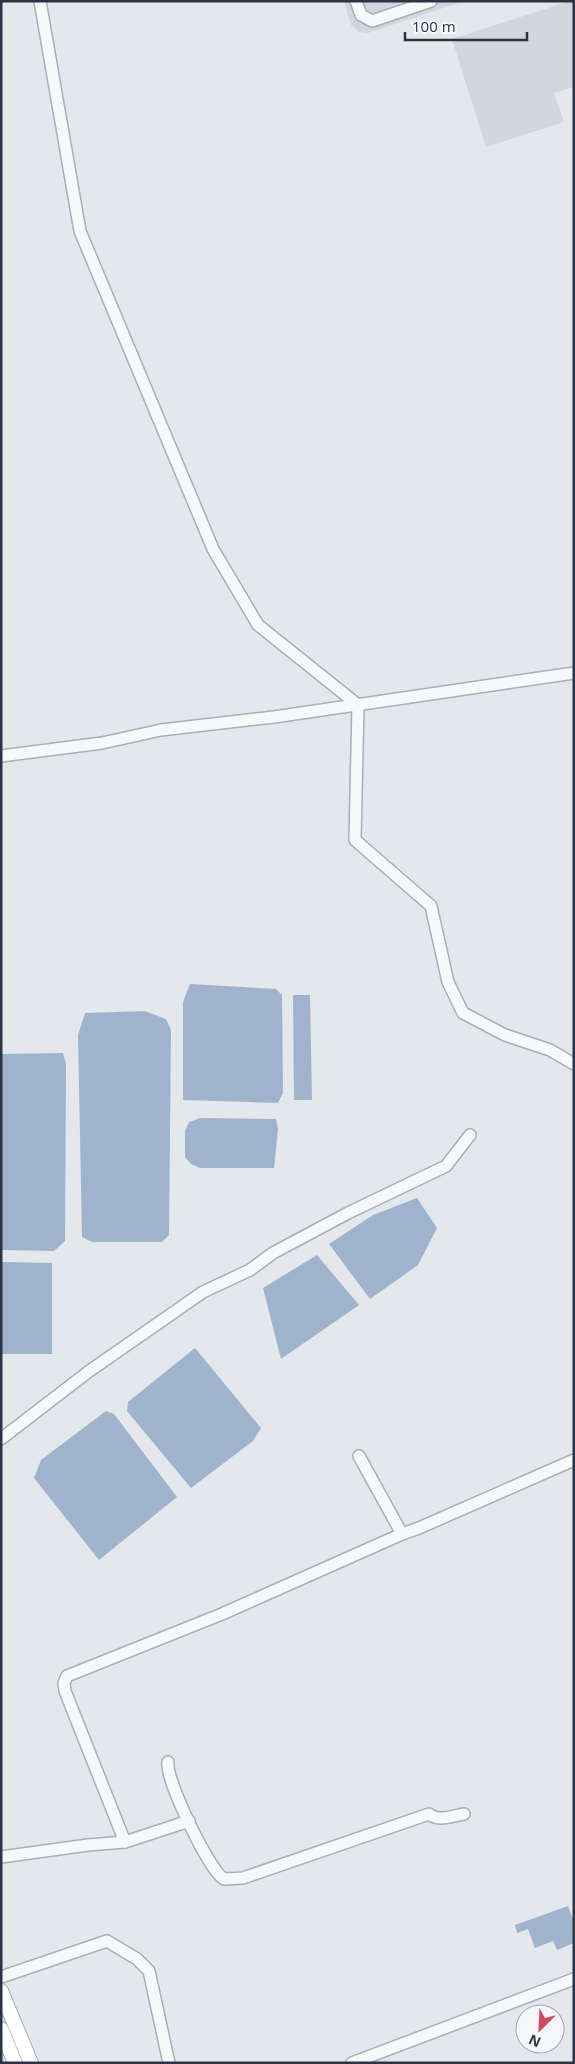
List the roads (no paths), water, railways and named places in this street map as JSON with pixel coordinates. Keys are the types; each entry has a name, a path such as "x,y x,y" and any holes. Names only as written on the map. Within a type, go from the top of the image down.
{"main road":[{"path":"1,1991 31,2063"},
{"path":"1,2029 15,2063"}],"street":[{"path":"40,1 80,231 213,549 258,625 358,704"},
{"path":"356,1 361,15 372,21 431,1"},
{"path":"1,756 102,743 161,730 274,717 574,673"},
{"path":"358,704 355,840 431,906 448,982 463,1013 505,1035 550,1050 574,1064"},
{"path":"1,1439 88,1372 203,1292 250,1270 273,1253 332,1221 446,1166 470,1135"},
{"path":"359,1456 402,1534"},
{"path":"124,1842 65,1691 64,1683 67,1676 222,1614 574,1460"},
{"path":"168,1762 168,1774 188,1821 213,1868 224,1879 243,1878 428,1814 433,1818 464,1814"},
{"path":"1,1857 124,1842 188,1821"},
{"path":"1,1977 107,1941 137,1959 149,1971 168,2063"},
{"path":"352,2063 574,1979"}],"water":[{"path":"190,984 276,989 282,995 283,1093 278,1103 183,1100 183,1002"},
{"path":"293,995 310,995 312,1100 294,1100"},
{"path":"145,1011 166,1019 171,1030 169,1235 162,1242 92,1242 82,1237 78,1035 85,1013"},
{"path":"63,1053 66,1064 65,1241 54,1251 1,1250 1,1054"},
{"path":"200,1118 276,1119 278,1129 274,1168 200,1168 191,1164 185,1157 185,1131 189,1122"},
{"path":"417,1198 437,1228 418,1265 370,1299 329,1244 373,1215"},
{"path":"317,1255 359,1305 281,1359 263,1288"},
{"path":"1,1262 52,1263 52,1354 1,1354"},
{"path":"195,1348 261,1428 253,1441 191,1488 127,1411 128,1402"},
{"path":"106,1411 114,1414 177,1497 99,1560 34,1478 41,1460"},
{"path":"568,1906 574,1922 574,1943 557,1950 553,1941 535,1948 528,1929 517,1933 515,1925"}]}
